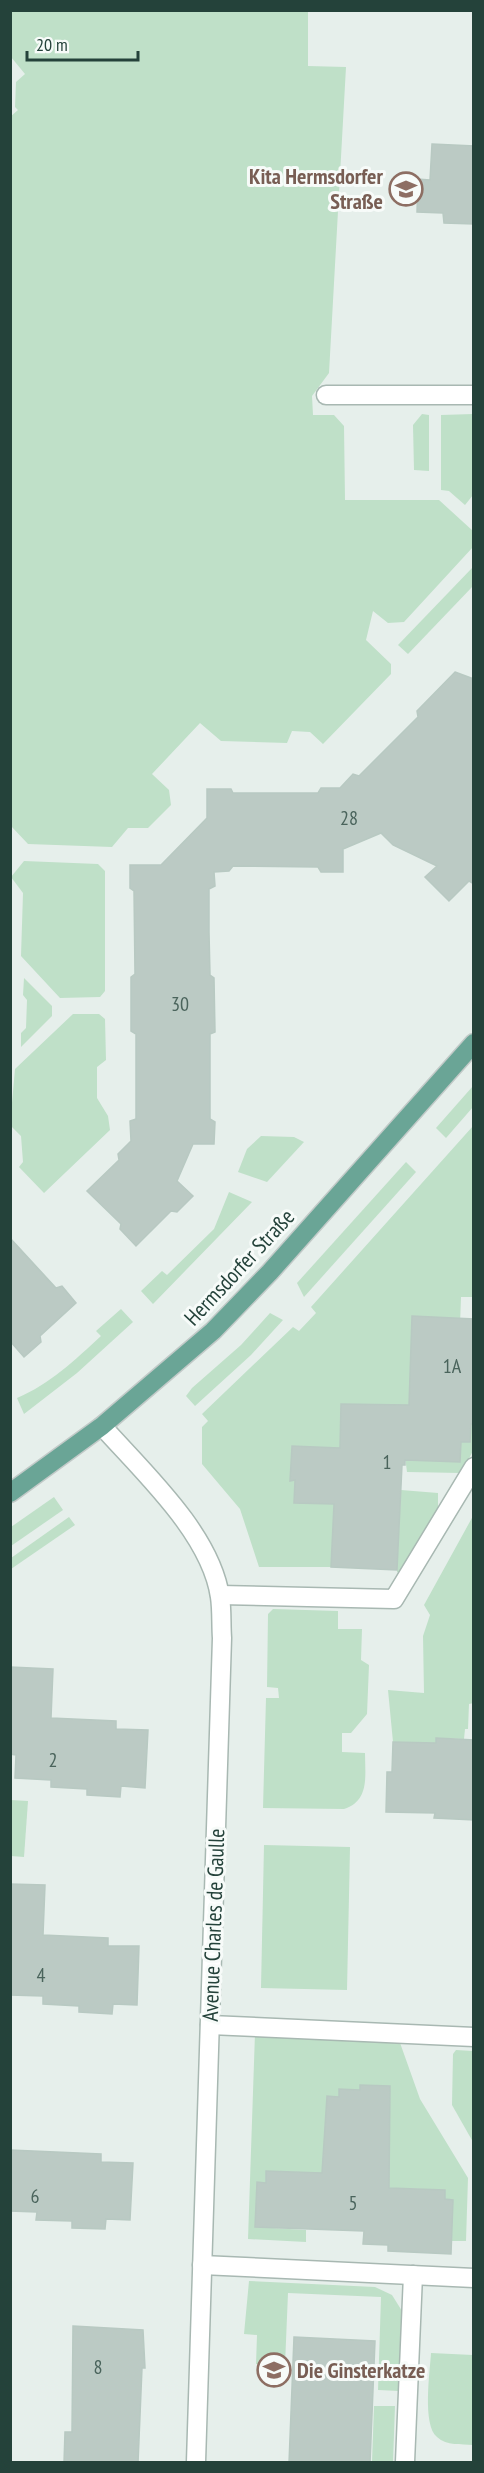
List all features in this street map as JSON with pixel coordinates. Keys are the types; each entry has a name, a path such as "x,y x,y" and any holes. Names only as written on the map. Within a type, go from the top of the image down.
{"main road":[{"name":"Hermsdorfer Straße","path":"10,1493 102,1426 180,1362 254,1289 474,1043"}],"street":[{"path":"326,395 474,395"},
{"name":"Avenue Charles de Gaulle","path":"102,1426 182,1517 208,1558 220,1595 222,1638 196,2463"},
{"path":"220,1595 394,1599 474,1467"},
{"path":"210,2025 474,2037"},
{"path":"202,2265 474,2278"},
{"path":"405,2463 413,2275"}],"green space":[{"path":"10,11 308,11 308,66 346,67 329,373 312,396 313,415 334,415 344,426 345,500 439,500 473,531 473,547 404,622 388,623 373,611 366,640 391,664 391,674 323,744 310,732 292,731 287,743 221,741 200,723 152,774 169,790 171,805 148,828 128,828 112,847 28,844 11,826 10,117 18,110 15,107 16,82 25,74 11,57"},
{"path":"422,414 429,415 429,471 414,470 413,425"},
{"path":"473,414 473,495 465,505 449,491 441,490 441,415"},
{"path":"473,567 473,586 408,654 398,645"},
{"path":"24,861 98,864 105,871 105,991 100,997 60,998 21,956 23,893 11,877"},
{"path":"24,978 52,1006 52,1016 21,1047 21,1033 26,1028 27,1000 23,995"},
{"path":"73,1014 99,1014 105,1019 106,1060 97,1067 97,1098 108,1116 110,1130 44,1193 19,1167 23,1162 21,1136 10,1125 15,1069"},
{"path":"473,1086 473,1107 446,1138 436,1128"},
{"path":"473,1126 473,1297 461,1297 460,1325 416,1410 375,1404 342,1404 340,1437 347,1454 292,1446 290,1480 295,1480 294,1502 334,1504 331,1567 259,1567 240,1509 202,1464 202,1427 208,1421 202,1414 293,1327 299,1331 316,1313 311,1307"},
{"path":"261,1136 294,1137 304,1142 267,1182 238,1172 247,1149"},
{"path":"406,1162 416,1172 304,1297 297,1283"},
{"path":"229,1192 252,1202 153,1304 141,1291 162,1271 167,1275 214,1229"},
{"path":"121,1309 133,1322 77,1373 24,1414 17,1398 51,1379 72,1362 101,1336 96,1331"},
{"path":"270,1313 283,1320 251,1355 195,1406 186,1396 192,1388 241,1345"},
{"path":"471,1424 473,1424 473,1451 461,1473 407,1472 405,1456 461,1442 470,1442"},
{"path":"401,1490 438,1493 438,1518 404,1576 397,1572"},
{"path":"54,1497 63,1510 11,1546 11,1527"},
{"path":"473,1516 474,1703 469,1704 468,1729 465,1729 464,1739 437,1738 436,1743 393,1742 388,1690 424,1693 423,1636 430,1615 424,1605"},
{"path":"69,1517 75,1525 11,1569 11,1558"},
{"path":"273,1609 338,1611 338,1629 362,1629 361,1660 369,1665 367,1714 351,1733 342,1733 342,1752 365,1753 365,1778 362,1794 358,1800 344,1809 263,1808 266,1698 279,1698 278,1688 267,1687 268,1614"},
{"path":"10,1800 28,1801 24,1857 11,1856"},
{"path":"264,1845 350,1847 347,1990 261,1988"},
{"path":"255,2033 399,2040 420,2099 468,2178 466,2241 451,2241 453,2200 445,2199 445,2190 399,2188 384,2192 389,2180 390,2086 360,2085 360,2090 340,2089 339,2097 327,2096 322,2178 310,2173 267,2171 266,2183 257,2183 255,2227 306,2230 306,2242 248,2239"},
{"path":"456,2050 473,2051 473,2142 452,2105 453,2054"},
{"path":"249,2281 375,2287 392,2295 402,2311 399,2391 378,2390 381,2297 288,2293 285,2365 256,2364 257,2335 244,2334"},
{"path":"431,2353 473,2355 473,2445 445,2442 432,2431 428,2410"},
{"path":"374,2406 395,2406 393,2462 372,2462"}],"building":[{"path":"432,144 474,146 474,224 444,223 443,213 417,212 418,179 430,180"},
{"path":"455,672 474,679 474,884 469,881 449,901 425,877 437,866 393,845 381,833 343,849 343,872 321,872 318,867 233,866 229,871 214,872 215,886 209,889 209,932 210,975 214,978 215,1032 210,1034 210,1119 215,1122 214,1144 193,1144 177,1181 193,1196 177,1212 171,1211 136,1246 120,1229 121,1224 87,1191 119,1160 118,1154 131,1141 130,1121 136,1119 136,1034 131,1031 131,977 135,974 134,891 130,888 130,865 161,865 207,818 207,789 231,789 233,793 318,793 321,788 340,788 353,774 359,776 418,717 417,711"},
{"path":"10,1238 56,1288 62,1286 76,1303 40,1336 41,1342 24,1357 10,1341"},
{"path":"412,1316 474,1319 474,1424 471,1424 470,1442 461,1442 460,1462 405,1460 405,1465 402,1465 397,1570 331,1567 334,1504 294,1503 295,1480 290,1481 292,1446 340,1448 341,1404 409,1405"},
{"path":"10,1667 53,1669 51,1718 116,1721 116,1729 148,1730 145,1788 121,1786 120,1797 87,1795 87,1789 51,1787 51,1780 15,1778 16,1755 10,1754"},
{"path":"436,1738 474,1740 474,1820 434,1818 435,1813 386,1812 387,1772 392,1772 393,1742 436,1743"},
{"path":"10,1884 45,1885 43,1935 108,1938 108,1946 139,1946 137,2005 113,2004 112,2014 79,2012 79,2006 43,2004 43,1996 10,1995"},
{"path":"360,2085 390,2086 389,2188 445,2190 445,2199 453,2200 451,2254 388,2251 388,2245 363,2244 364,2231 255,2227 257,2182 266,2183 266,2171 322,2173 327,2096 339,2097 339,2089 360,2090"},
{"path":"10,2150 101,2154 101,2162 133,2163 130,2220 106,2219 105,2229 72,2228 72,2221 36,2220 37,2212 10,2211"},
{"path":"73,2326 143,2330 145,2368 142,2368 138,2463 64,2463 65,2432 72,2432"},
{"path":"294,2337 375,2341 370,2463 289,2463"}],"place":[{"name":"Kita Hermsdorfer Straße","path":"406,189"},
{"name":"Die Ginsterkatze","path":"274,2370"}]}
